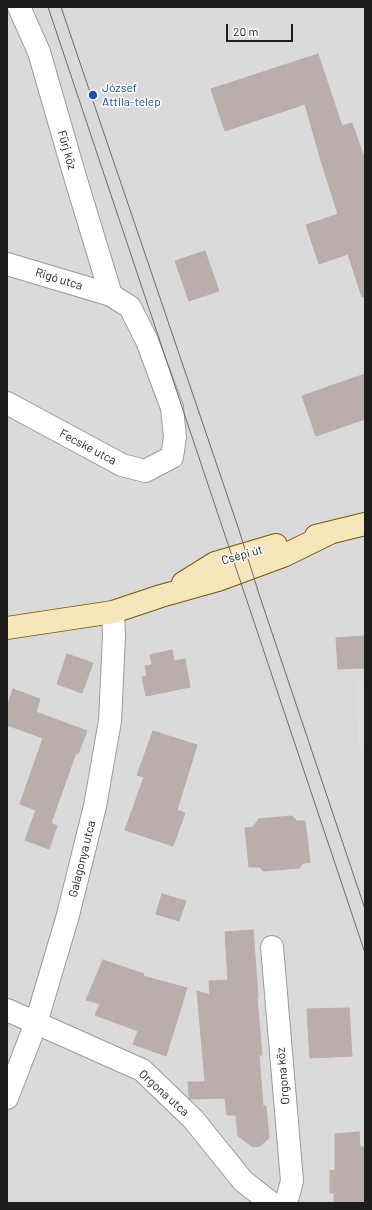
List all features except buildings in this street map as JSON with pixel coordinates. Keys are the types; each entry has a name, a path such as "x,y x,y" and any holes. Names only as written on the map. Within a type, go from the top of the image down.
{"street":[{"name":"Fürj köz","path":"20,7 39,52 111,295"},
{"name":"Rigó utca","path":"7,264 111,295 130,307 147,341 172,408 175,438 172,457"},
{"name":"Fecske utca","path":"7,403 122,465 145,471 172,457"},
{"name":"Csépi út","path":"7,628 113,612 161,596 215,563 282,543 330,534 365,524"},
{"name":"Galagonya utca","path":"7,1098 36,1023 68,915 95,806 110,721 114,636 113,612"},
{"name":"Orgona köz","path":"272,947 292,1181 286,1203"},
{"name":"Orgona utca","path":"7,1010 142,1070 193,1119 243,1181 271,1203"}],"shaded area":[{"path":"7,7 365,7 365,1203 7,1203"},
{"path":"357,683 365,683 365,748 358,749"}],"tram line":[{"path":"48,7 365,953"},
{"path":"61,7 238,527 260,597 365,909"}],"place":[{"name":"József Attila-telep","path":"93,95"}]}
